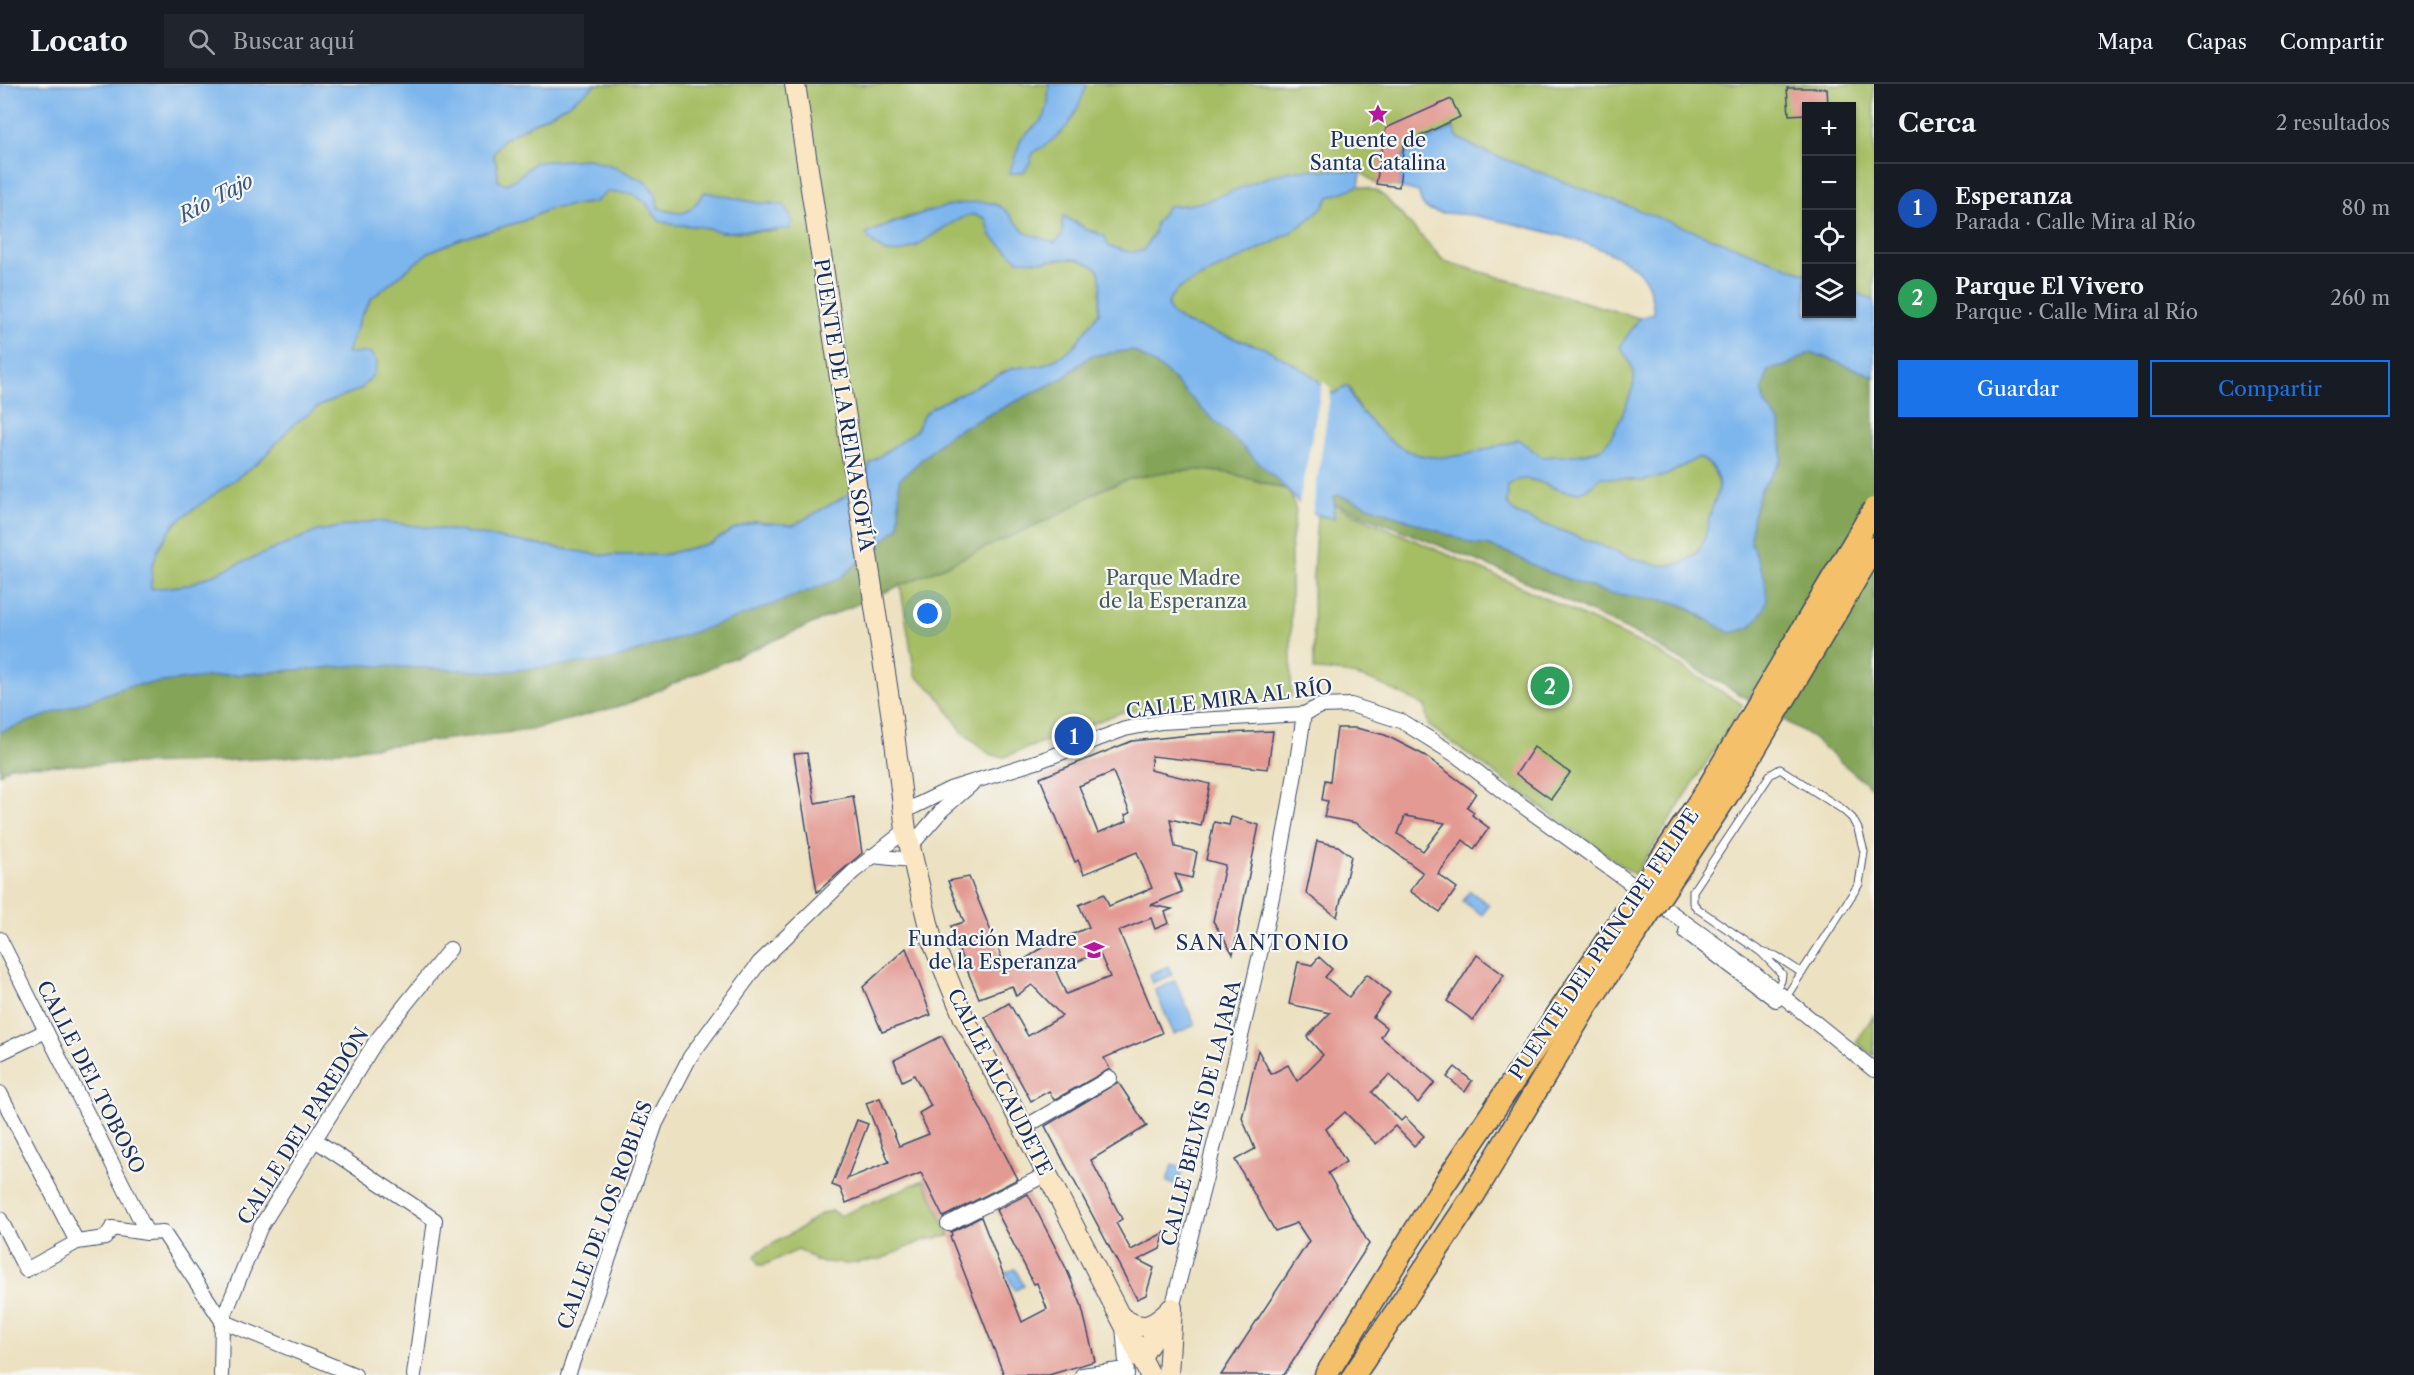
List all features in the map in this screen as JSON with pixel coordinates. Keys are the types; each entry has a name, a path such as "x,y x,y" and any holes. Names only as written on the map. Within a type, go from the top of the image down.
{"main road":[{"name":"PUENTE DE LA REINA SOFÍA","path":"795,84 893,725"},
{"name":"PUENTE DEL PRÍNCIPE FELIPE","path":"1354,1375 1473,1196 1587,1005 1629,926 1707,790 1874,508"},
{"name":"PUENTE DEL PRÍNCIPE FELIPE","path":"1326,1375 1442,1189 1629,926 1726,797 1874,548"},
{"name":"CALLE ALCAUDETE","path":"893,725 907,837 932,940 964,1018 1121,1318 1137,1370"},
{"path":"1121,1318 1131,1324 1145,1327 1156,1323 1172,1308"},
{"path":"1137,1370 1172,1308"},
{"path":"1168,1375 1172,1308"},
{"path":"1320,1375 1343,1347"}],"street":[{"name":"CALLE MIRA AL RÍO","path":"907,837 950,789 1039,761 1125,729 1161,722 1304,714 1320,706 1351,705 1401,721 1457,756 1506,794 1682,918 1841,1042"},
{"name":"CALLE BELVÍS DE LA JARA","path":"1172,1308 1230,1087 1263,943 1290,812 1304,714"},
{"path":"872,856 907,837 975,782"},
{"name":"CALLE MIRA AL RÍO","path":"1506,794 1535,825 1678,926 1772,997 1841,1042"},
{"name":"CALLE DE LOS ROBLES","path":"568,1375 656,1123 690,1058 759,963 806,916 872,856 907,837"},
{"name":"CALLE DEL TOBOSO","path":"0,939 147,1233"},
{"name":"CALLE DEL PAREDÓN","path":"221,1375 222,1321 260,1228 376,1041 450,949"},
{"path":"0,1053 46,1031"},
{"path":"1841,1042 1874,1070"},
{"path":"1023,1128 1110,1078"},
{"path":"0,1092 77,1242"},
{"path":"315,1140 435,1220 414,1375"},
{"path":"948,1224 1047,1174"},
{"path":"0,1219 26,1270 77,1242 105,1238 112,1228 147,1233 163,1232 222,1321 355,1375"},
{"path":"1082,1375 1137,1370"}],"lane":[{"path":"1780,769 1842,809 1852,818 1858,829 1864,852 1859,884 1802,974 1781,993 1782,974 1761,952 1698,909 1692,897 1693,891 1770,775 1780,769"},
{"path":"1761,952 1776,956 1802,974"}],"green space":[{"path":"597,84 1874,84 1874,300 1856,293 1856,102 1802,102 1802,272 1478,149 1457,137 1453,128 1418,144 1399,187 1376,184 1361,172 1291,171 1207,201 1192,205 1168,206 1156,223 1154,233 1143,251 1130,252 1108,246 1097,232 1087,230 1077,222 1062,221 1063,235 1054,243 1027,233 999,206 970,203 952,206 912,216 866,234 916,247 943,226 970,214 985,218 992,237 1018,260 1072,259 1099,270 1101,285 1099,313 1074,346 1058,358 1041,366 1013,368 923,416 917,430 870,463 865,482 846,496 794,525 754,522 736,528 711,543 663,555 600,555 457,531 375,521 318,531 188,585 151,589 151,566 158,546 171,529 207,498 261,459 301,418 367,382 377,363 362,353 346,354 361,316 372,298 429,252 460,239 523,221 549,209 595,202 606,192 633,194 646,203 659,221 675,225 697,226 721,232 777,231 774,203 757,203 705,192 690,210 675,213 658,208 656,194 647,183 615,167 589,159 535,162 507,184 498,181 493,154 502,140 567,105"},
{"path":"1359,186 1376,191 1385,197 1444,261 1639,318 1620,347 1633,367 1633,387 1611,437 1602,448 1589,453 1542,457 1519,440 1479,452 1442,458 1407,451 1390,441 1373,425 1359,409 1351,390 1346,386 1333,394 1309,373 1267,349 1185,323 1171,313 1168,308 1169,299 1177,290 1282,237 1302,225 1329,197"},
{"path":"1132,350 1165,371 1203,410 1486,545 1512,554 1543,570 1608,593 1670,601 1685,606 1705,620 1765,578 1751,543 1752,519 1760,491 1782,460 1780,423 1765,404 1762,392 1768,370 1786,366 1811,352 1874,376 1874,790 1806,733 1640,636 1512,575 1334,503 1230,473 1200,470 1165,472 1129,479 1100,490 1060,514 627,704 531,730 275,758 185,763 10,766 0,774 0,732 128,686 206,677 361,665 500,672 899,527 899,480 950,434 1063,378 1090,356"},
{"path":"1699,457 1714,471 1718,489 1702,545 1689,560 1677,565 1663,566 1635,559 1516,514 1507,504 1508,485 1517,480 1536,481 1572,493 1585,490 1601,477 1643,481 1667,475"},
{"name":"Parque Madre de la Esperanza","path":"1200,470 1230,473 1287,490 1291,495 1296,511 1291,546 1291,697 1125,711 1004,757 991,755 963,733 936,693 915,675 900,584 1060,514 1100,490 1129,479 1165,472"},
{"path":"1334,505 1515,584 1655,650 1743,705 1635,875 1428,725 1425,706 1372,681 1345,673 1314,670 1313,576 1317,516 1334,518"},
{"path":"1874,1015 1874,1056 1856,1042"},
{"path":"924,1180 950,1236 924,1240 881,1259 848,1264 815,1261 798,1250 759,1265 755,1256 760,1251 801,1228 822,1213 832,1211 840,1216"}],"water":[{"name":"Río Tajo","path":"0,84 597,84 567,105 502,140 493,154 498,181 507,184 535,162 589,159 615,167 647,183 656,194 658,208 675,213 686,212 705,192 757,203 784,205 793,222 790,229 721,232 697,226 675,225 659,221 646,203 633,194 607,192 595,202 549,209 523,221 460,239 429,252 372,298 361,316 347,353 371,353 377,363 373,375 361,389 321,405 293,425 260,461 175,523 159,547 152,567 151,589 188,585 318,531 375,521 457,531 600,555 663,555 711,543 736,528 754,522 794,525 846,496 865,482 870,463 917,430 923,416 933,407 1013,368 1041,366 1058,358 1074,346 1099,313 1101,285 1099,270 1072,259 1018,260 992,237 985,218 974,215 966,216 922,242 899,252 887,252 876,246 866,234 913,216 952,205 986,202 999,206 1025,232 1054,243 1063,235 1064,216 1087,230 1105,236 1108,246 1130,252 1143,251 1154,233 1156,223 1168,206 1216,198 1261,180 1292,171 1318,169 1361,172 1359,186 1329,197 1318,211 1282,237 1177,290 1169,299 1168,307 1171,313 1185,323 1267,349 1309,373 1333,394 1348,386 1358,408 1389,440 1406,450 1423,456 1459,456 1519,440 1542,457 1582,454 1602,448 1611,437 1621,417 1634,381 1630,363 1620,347 1639,318 1654,314 1652,298 1645,279 1629,264 1610,253 1536,229 1471,215 1431,210 1423,205 1419,192 1399,187 1403,155 1418,144 1453,128 1457,137 1478,149 1802,272 1802,318 1856,318 1856,293 1874,300 1874,376 1811,352 1786,366 1768,370 1762,392 1765,404 1780,423 1782,460 1760,491 1752,519 1751,543 1765,578 1767,599 1764,610 1750,628 1730,633 1685,606 1670,601 1608,593 1543,570 1512,554 1486,545 1476,545 1339,495 1334,496 1334,518 1313,513 1303,507 1165,371 1132,350 1090,356 1063,378 950,434 899,480 899,527 839,579 745,615 611,660 500,672 361,665 206,677 128,686 0,732","holes":["1699,457 1711,466 1717,477 1718,489 1706,534 1699,550 1689,560 1677,565 1663,566 1635,559 1516,514 1507,504 1508,485 1517,480 1536,481 1572,492 1585,490 1601,477 1643,481 1667,475"]},
{"path":"1049,84 1087,84 1068,125 1054,139 1033,153 1024,172 1009,174 1021,139 1044,118 1048,104"},
{"path":"1470,891 1489,905 1482,915 1463,901"},
{"path":"1168,966 1172,975 1152,983 1149,975"},
{"path":"1175,981 1195,1025 1174,1034 1155,990"},
{"path":"1172,1165 1183,1168 1178,1185 1167,1182"},
{"path":"1015,1269 1024,1286 1015,1290 1006,1273"}],"pier":[{"path":"1323,381 1331,389 1312,516 1298,508"}],"building":[{"path":"1787,88 1827,88 1828,102 1802,102 1802,114 1789,115"},
{"path":"1451,99 1460,117 1404,144 1399,187 1376,184 1386,128"},
{"path":"1337,728 1356,728 1385,735 1424,755 1476,793 1467,807 1474,812 1472,815 1489,828 1474,849 1463,840 1438,874 1457,888 1440,912 1410,891 1423,873 1356,823 1324,817 1328,801 1322,800 1325,780 1330,781","holes":["1405,816 1445,823 1423,851 1398,834"]},
{"path":"1273,731 1268,769 1152,756 1150,770 1210,784 1201,826 1170,819 1175,847 1197,852 1192,878 1175,874 1182,892 1151,905 1172,909 1165,912 1169,923 1155,929 1151,918 1119,931 1162,1033 1104,1058 1110,1069 1054,1100 1049,1091 1031,1101 985,1017 1009,1003 1028,1036 1062,1016 1032,985 1016,996 1012,986 979,998 956,944 951,926 964,922 948,881 969,877 1007,971 1045,946 1089,927 1079,905 1104,894 1109,906 1152,888 1137,852 1084,874 1078,860 1075,862 1040,778 1132,741 1200,734","holes":["1113,772 1130,813 1125,815 1127,821 1098,833 1079,786","1099,952 1110,977 1066,994 1056,971"]},
{"path":"1534,747 1570,773 1551,799 1516,774"},
{"path":"807,753 815,803 853,796 862,853 817,892 794,754"},
{"path":"1231,817 1259,825 1233,954 1213,921 1225,865 1206,860 1214,822 1229,825"},
{"path":"1317,841 1338,846 1351,856 1337,917 1306,893"},
{"path":"906,948 931,1015 882,1032 863,987"},
{"path":"1477,955 1504,975 1473,1020 1447,1001"},
{"path":"1319,957 1332,969 1325,977 1349,997 1367,974 1390,993 1373,1017 1387,1028 1381,1037 1435,1082 1418,1103 1389,1075 1372,1092 1401,1121 1405,1117 1424,1136 1414,1146 1395,1126 1376,1144 1345,1112 1326,1129 1346,1162 1328,1173 1369,1244 1284,1375 1221,1375 1309,1241 1297,1223 1275,1231 1235,1160 1255,1149 1242,1118 1258,1050 1271,1074 1288,1065 1297,1081 1323,1055 1307,1037 1330,1013 1289,1004 1298,962 1312,965"},
{"path":"942,1036 1018,1179 943,1217 921,1173 846,1203 840,1188 832,1185 857,1120 868,1124 847,1179 889,1162 866,1103 880,1098 899,1146 929,1134 919,1113 931,1106 914,1075 902,1081 894,1060"},
{"path":"1455,1067 1472,1081 1465,1092 1447,1077"},
{"path":"1118,1082 1147,1126 1091,1160 1122,1219 1116,1223 1131,1250 1165,1232 1160,1249 1138,1260 1154,1268 1146,1295 1137,1299 1045,1126"},
{"path":"1028,1194 1066,1268 1081,1304 1095,1361 1049,1375 1004,1375 950,1236 951,1232 981,1217 1022,1322 1047,1309 1037,1283 1034,1284 996,1210"}],"place":[{"name":"Puente de Santa Catalina","path":"1378,114"},
{"name":"Parque El Vivero","path":"1550,686"},
{"name":"Esperanza","path":"1074,736"},
{"name":"Fundación Madre de la Esperanza","path":"1094,950"}],"district":[{"name":"SAN ANTONIO","path":"1263,943"}]}
